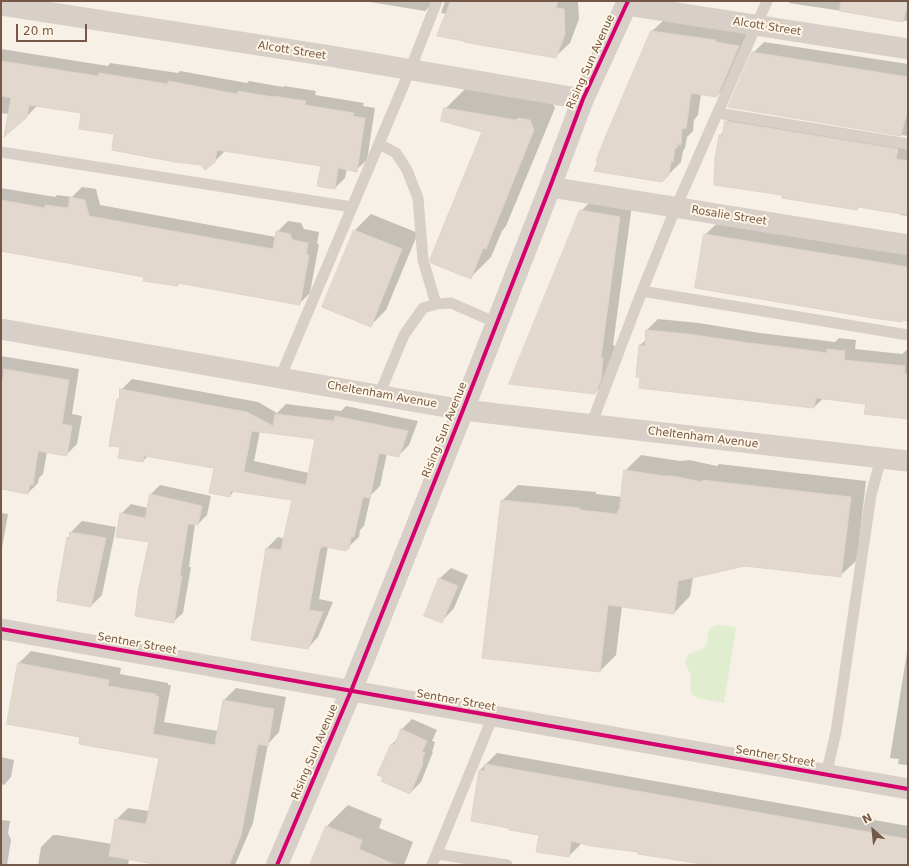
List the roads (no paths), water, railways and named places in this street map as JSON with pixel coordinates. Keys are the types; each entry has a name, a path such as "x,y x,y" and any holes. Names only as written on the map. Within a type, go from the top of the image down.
{"main road":[{"name":"Rising Sun Avenue","path":"277,865 350,691 463,410 583,99 627,3"}],"street":[{"name":"Alcott Street","path":"627,3 756,26 908,49"},
{"name":"Alcott Street","path":"1,5 583,99"},
{"name":"Rosalie Street","path":"550,187 908,245"},
{"name":"Cheltenham Avenue","path":"1,329 463,410 908,461"},
{"name":"Sentner Street","path":"1,629 908,789"}],"lane":[{"path":"280,378 410,70 437,1"},
{"path":"591,425 676,207 767,1"},
{"path":"718,113 908,144"},
{"path":"379,144 396,153 407,170 418,198 424,260 436,304"},
{"path":"1,152 352,207"},
{"path":"642,291 908,335"},
{"path":"380,395 404,335 423,308 436,304 451,303 497,324"},
{"path":"826,775 836,732 871,495 881,458"},
{"path":"432,865 493,716"},
{"path":"437,854 507,865"}]}
